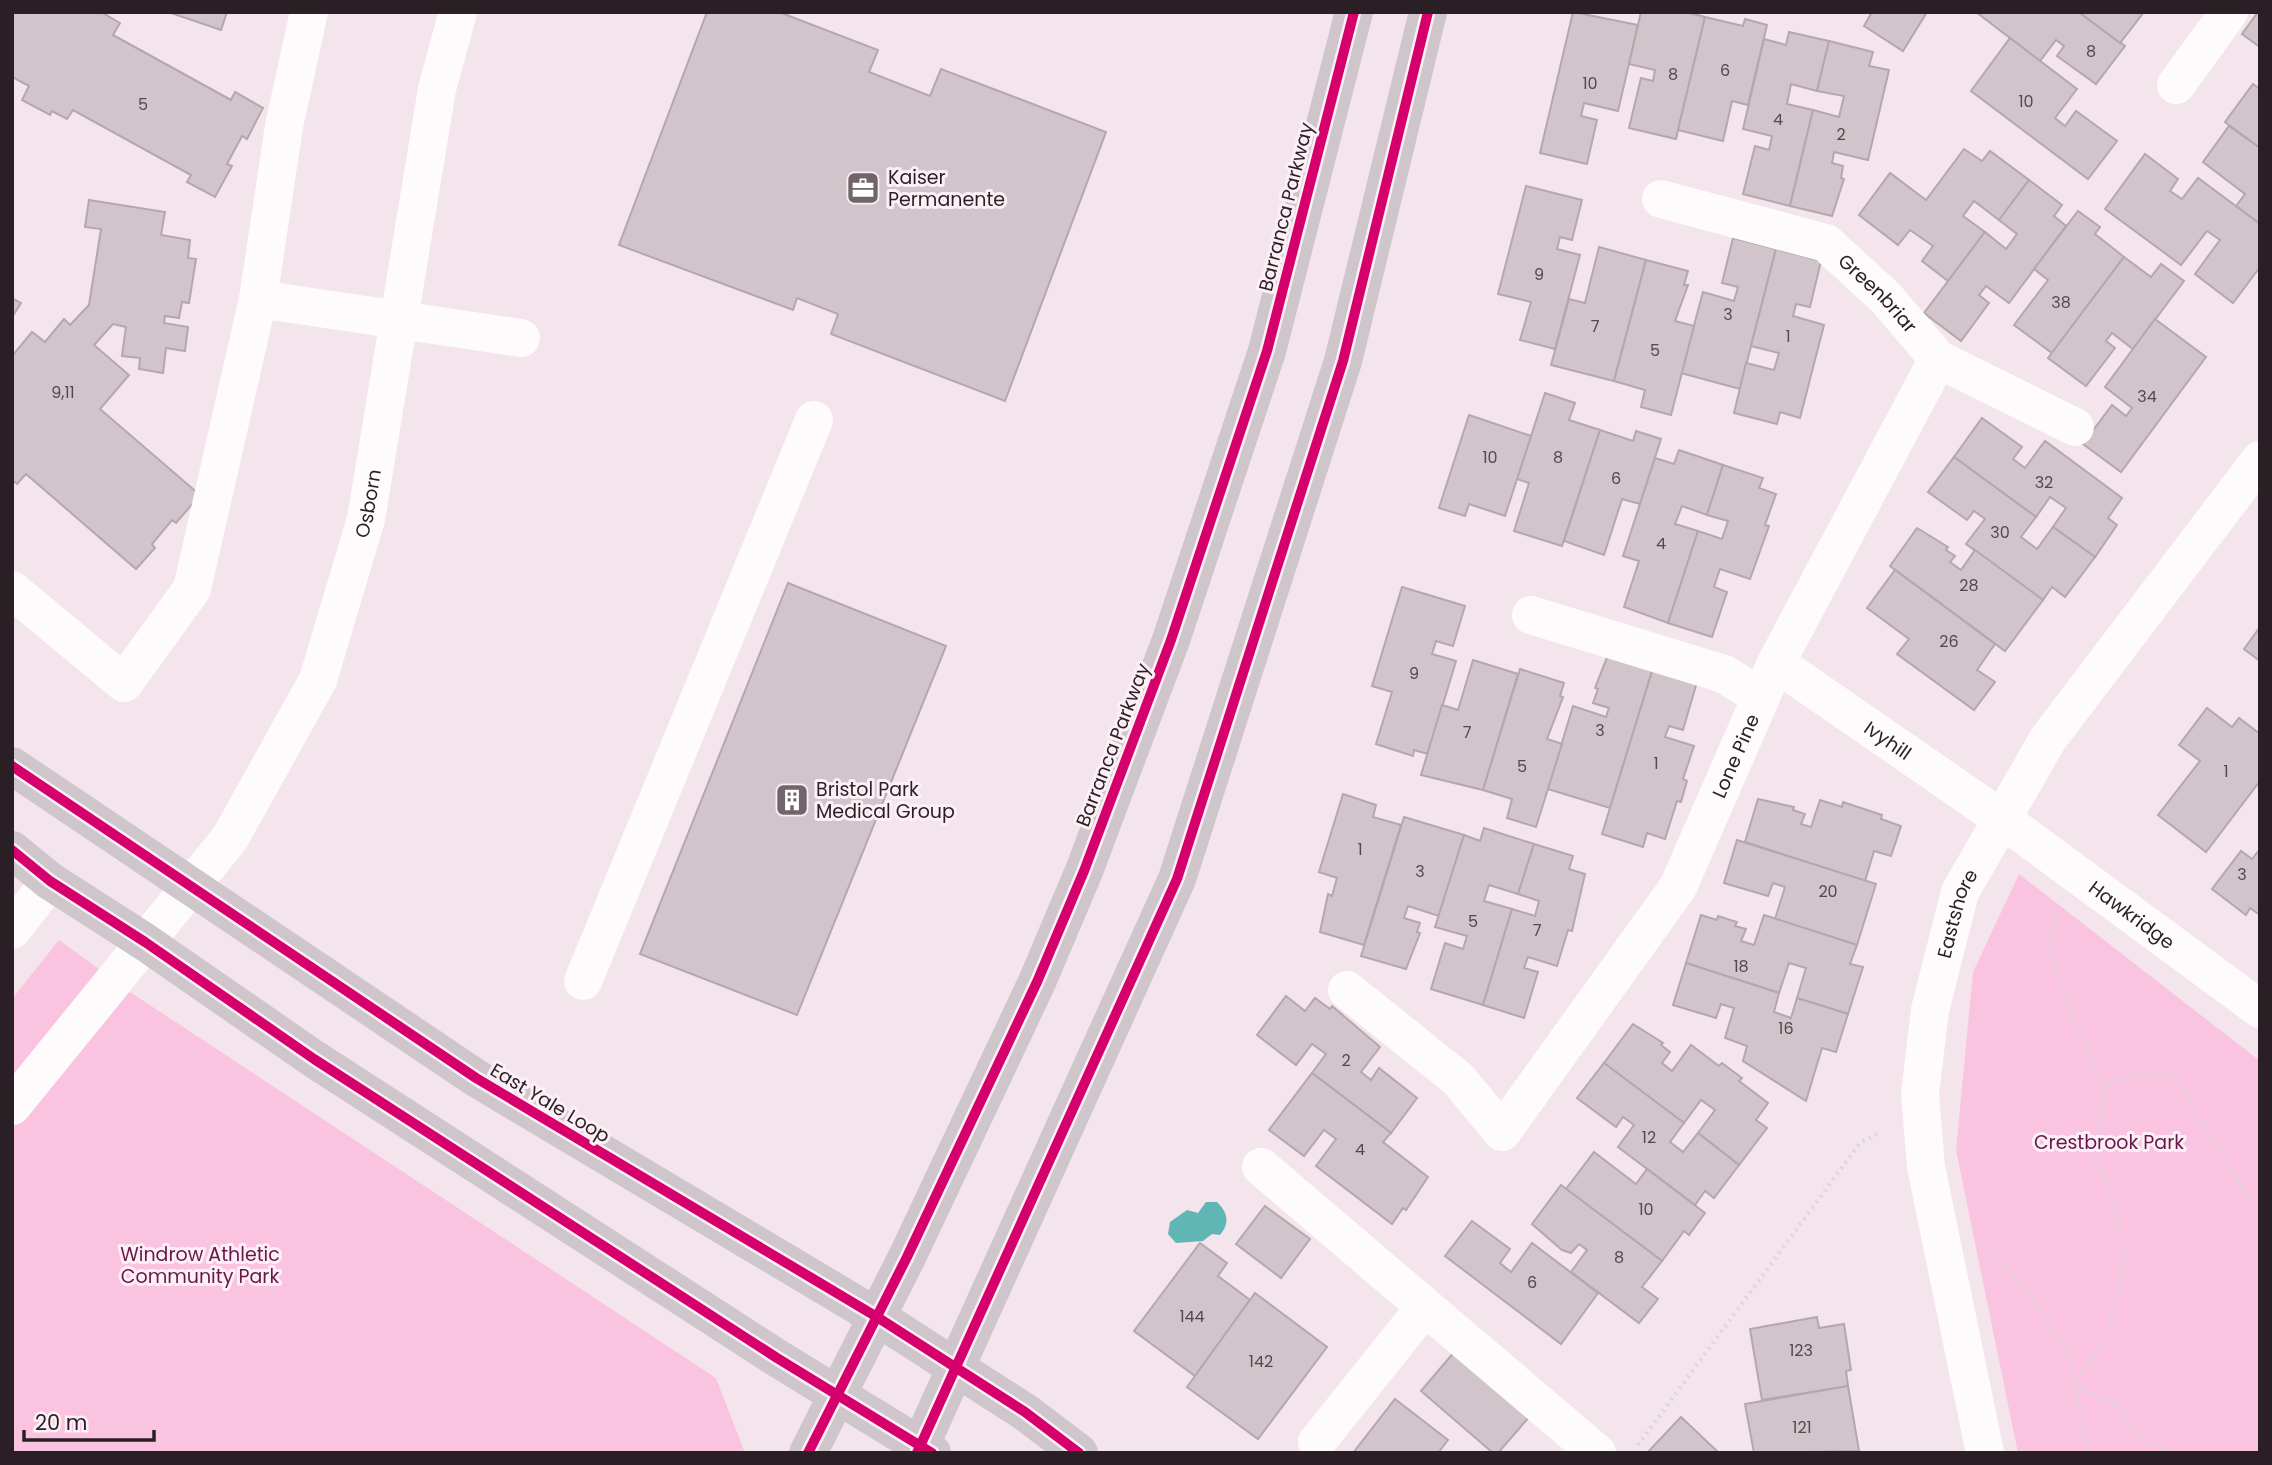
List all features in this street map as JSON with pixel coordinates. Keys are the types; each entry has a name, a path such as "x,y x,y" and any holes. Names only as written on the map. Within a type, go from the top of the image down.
{"main road":[{"name":"Barranca Parkway","path":"808,1453 877,1317 1037,982 1084,871 1171,639 1267,351 1354,12"},
{"path":"12,850 50,881 145,942 314,1059 923,1450 956,1370 1177,879 1343,361 1428,12"},
{"name":"East Yale Loop","path":"12,766 476,1079 877,1317 1025,1412 1079,1453"}],"street":[{"path":"12,590 124,683 192,589 258,299 284,126 309,12"},
{"name":"Osborn","path":"12,1106 230,838 318,680 366,519 437,89 458,12"},
{"path":"2176,85 2230,12"},
{"name":"Greenbriar","path":"1661,199 1826,243 1886,298 1938,359 2075,427"},
{"path":"258,299 521,338"},
{"name":"Lone Pine","path":"1347,989 1458,1079 1502,1132 1678,887 1776,663 1938,359"},
{"path":"583,981 814,420"},
{"name":"Eastshore","path":"1985,1453 1926,1167 1920,1094 1930,1010 1960,892 2048,739 2260,460"},
{"path":"1531,615 1724,674 1761,697"},
{"name":"Ivyhill","path":"1776,663 2003,819"},
{"name":"Hawkridge","path":"2003,819 2260,1009"},
{"path":"12,930 50,881"},
{"path":"1261,1167 1597,1453"},
{"path":"1317,1442 1425,1307"}],"path":[{"path":"2056,899 2052,947 2062,991 2103,1087 2101,1120 2089,1146 2111,1194 2122,1239 2122,1271 2107,1335 2075,1386"},
{"path":"2103,1087 2128,1076 2174,1074 2202,1116 2236,1180 2255,1204 2260,1205"},
{"path":"1632,1453 1860,1143 1877,1134"},
{"path":"1985,1244 2018,1281 2064,1344 2087,1453"},
{"path":"2075,1386 2117,1404 2135,1433 2169,1453"}],"green space":[{"name":"Crestbrook Park","path":"2019,874 2260,1061 2260,1453 2018,1453 1956,1150 1973,972"},
{"name":"Windrow Athletic Community Park","path":"59,940 130,992 716,1378 745,1453 12,1453 12,999"}],"water":[{"path":"1206,1202 1217,1202 1224,1210 1226,1222 1220,1235 1212,1234 1203,1241 1176,1243 1168,1234 1170,1222 1187,1210 1198,1213"}],"building":[{"path":"12,12 101,12 120,23 113,35 231,100 235,92 263,108 247,139 242,136 227,164 232,166 215,197 187,182 191,175 73,110 67,119 52,111 50,115 22,100 29,86 12,77"},
{"path":"168,12 227,12 221,30"},
{"name":"Kaiser Permanente","path":"707,12 779,12 878,50 869,72 930,96 941,69 1106,132 1005,401 831,334 838,314 797,298 793,310 619,245"},
{"path":"1573,12 1638,25 1618,111 1584,103 1581,116 1597,120 1587,164 1540,153"},
{"path":"1641,12 1686,12 1705,17 1676,139 1629,128 1641,78 1653,81 1655,70 1629,64"},
{"path":"1872,12 1927,12 1903,51 1864,26"},
{"path":"1976,12 2079,12 2125,46 2096,84 2057,56 2064,46 2056,40 2040,61"},
{"path":"2079,12 2144,12 2120,43"},
{"path":"2260,12 2260,47 2242,34"},
{"path":"1705,17 1743,26 1745,19 1767,25 1748,105 1732,101 1723,141 1678,130"},
{"path":"1789,32 1829,41 1817,91 1791,84 1787,104 1813,110 1790,206 1743,194 1755,146 1769,150 1772,136 1743,129 1764,39 1786,45"},
{"path":"2010,38 2077,89 2055,118 2065,126 2076,111 2117,141 2088,179 1971,91"},
{"path":"1829,41 1873,52 1869,66 1889,70 1868,160 1834,152 1832,163 1843,166 1841,178 1844,179 1832,216 1790,206 1813,110 1839,117 1844,96 1817,91"},
{"path":"2253,84 2260,89 2260,148 2225,122"},
{"path":"2229,126 2260,148 2260,224 2236,206 2245,194 2203,162"},
{"path":"1964,149 1982,161 1990,151 2029,180 1999,220 1974,201 1963,216 1985,232 1948,281 1922,261 1933,246 1910,230 1898,245 1859,215 1890,173 1926,200"},
{"path":"2145,154 2178,179 2170,191 2182,199 2198,178 2260,224 2260,267 2233,303 2195,274 2220,240 2207,231 2181,265 2105,209"},
{"path":"2029,180 2062,205 2054,216 2066,226 2009,303 1986,286 1979,295 1989,303 1961,341 1924,313 1985,232 2006,249 2017,234 1999,220"},
{"path":"1526,186 1582,200 1572,240 1560,237 1557,249 1580,255 1555,349 1520,340 1531,302 1498,294"},
{"path":"89,200 165,212 161,235 190,240 188,258 196,259 189,303 182,302 179,318 165,316 164,323 188,327 185,351 166,348 163,373 139,369 140,358 122,356 126,327 113,324 94,345 129,375 100,409 200,495 176,523 172,520 152,544 155,548 136,569 26,474 17,484 12,480 12,356 32,332 45,342 64,319 70,325 89,305 101,229 85,227"},
{"path":"2078,211 2100,227 2095,234 2124,257 2052,353 2014,325 2048,280 2034,269"},
{"path":"1733,238 1776,249 1740,389 1681,373 1703,292 1734,301 1738,287 1722,283"},
{"path":"1599,247 1646,260 1614,381 1551,365 1569,299 1585,303"},
{"path":"1776,249 1821,261 1810,307 1796,304 1793,316 1824,325 1800,418 1780,412 1777,424 1734,413 1746,363 1774,370 1779,353 1751,346"},
{"path":"2124,257 2151,277 2161,264 2184,281 2133,349 2112,333 2106,341 2115,348 2086,386 2048,358"},
{"path":"1646,260 1688,271 1684,285 1688,285 1675,321 1694,326 1671,415 1641,407 1645,390 1614,381"},
{"path":"12,298 21,303 12,317"},
{"path":"2155,319 2206,357 2121,472 2083,444 2112,405 2126,416 2132,408 2105,387"},
{"path":"1545,393 1575,403 1569,420 1600,430 1562,546 1514,531 1529,483 1517,479"},
{"path":"1469,415 1531,436 1505,516 1469,504 1465,516 1439,508"},
{"path":"1982,418 2022,447 2013,459 2025,468 2045,441 2122,498 2108,518 2117,525 2095,557 2053,527 2066,508 2050,497 2036,517 1954,457"},
{"path":"1600,430 1633,441 1636,431 1661,439 1640,504 1622,499 1604,555 1564,541"},
{"path":"1679,450 1723,465 1707,515 1682,506 1675,524 1698,531 1668,623 1624,607 1639,561 1623,556 1655,458 1674,464"},
{"path":"1954,457 2036,517 2021,537 2037,549 2053,527 2095,557 2065,597 2052,587 2043,600 1966,544 1985,519 1974,511 1967,520 1928,492"},
{"path":"1723,465 1763,478 1759,488 1776,494 1765,525 1769,526 1750,579 1720,569 1714,587 1727,592 1712,637 1668,623 1698,531 1722,539 1728,521 1707,515"},
{"path":"1917,528 1948,547 1946,550 1955,556 1950,562 1961,570 1975,550 2043,600 2005,651 1890,566"},
{"path":"1895,570 1995,644 1977,670 1995,682 1974,710 1897,654 1909,639 1867,608"},
{"name":"Bristol Park Medical Group","path":"788,583 946,646 797,1015 640,954"},
{"path":"1402,587 1465,606 1453,646 1436,641 1432,654 1456,661 1428,754 1414,750 1413,756 1376,744 1392,692 1372,686"},
{"path":"2260,627 2260,661 2244,649"},
{"path":"1608,655 1653,668 1610,808 1548,789 1573,706 1606,717 1609,708 1593,703 1598,689 1595,688"},
{"path":"1473,660 1518,674 1483,790 1421,775 1442,705 1458,710"},
{"path":"1653,668 1697,682 1683,730 1669,726 1665,737 1694,746 1683,779 1687,781 1681,802 1677,801 1665,839 1647,833 1643,847 1602,834"},
{"path":"1520,669 1564,683 1560,696 1563,697 1547,739 1562,744 1536,827 1507,818 1512,799 1483,790"},
{"path":"2207,708 2232,727 2239,718 2260,734 2260,781 2206,852 2158,815 2200,761 2179,745"},
{"path":"1343,794 1376,805 1373,817 1401,825 1364,945 1320,932 1328,894 1332,896 1337,878 1319,872"},
{"path":"1758,799 1794,807 1793,810 1805,814 1801,824 1811,827 1820,800 1842,807 1843,802 1882,815 1881,819 1901,826 1891,856 1874,851 1865,881 1745,842"},
{"path":"1404,817 1464,835 1439,916 1408,906 1404,918 1420,923 1417,932 1420,933 1406,969 1361,956"},
{"path":"1484,828 1534,844 1518,894 1489,885 1484,901 1512,909 1483,1005 1431,989 1445,943 1463,949 1467,936 1435,927 1464,835 1480,841"},
{"path":"1737,840 1876,884 1857,945 1775,919 1785,887 1773,883 1768,896 1724,883"},
{"path":"1534,844 1573,856 1569,869 1585,874 1572,931 1568,930 1557,966 1528,957 1524,968 1538,972 1524,1018 1483,1005 1512,909 1535,916 1539,901 1518,894"},
{"path":"2260,849 2260,915 2250,908 2246,915 2212,889 2241,851 2252,859"},
{"path":"1701,915 1717,920 1718,916 1737,922 1735,926 1746,929 1741,941 1754,945 1764,915 1857,945 1850,964 1863,967 1848,1014 1797,998 1806,968 1789,963 1779,993 1686,963"},
{"path":"1686,963 1779,993 1774,1012 1791,1018 1797,998 1848,1014 1836,1052 1822,1048 1806,1101 1743,1061 1747,1046 1725,1038 1734,1008 1721,1004 1716,1018 1673,1005"},
{"path":"1286,996 1305,1011 1315,998 1330,1009 1332,1006 1380,1047 1361,1072 1371,1080 1379,1068 1417,1098 1391,1133 1312,1073 1326,1054 1312,1044 1296,1065 1257,1035"},
{"path":"1633,1024 1663,1043 1661,1045 1670,1052 1662,1063 1672,1071 1691,1045 1719,1066 1722,1063 1742,1078 1739,1081 1768,1103 1756,1120 1767,1128 1739,1165 1698,1133 1715,1110 1701,1100 1684,1123 1604,1063"},
{"path":"1604,1063 1684,1123 1670,1142 1683,1152 1698,1133 1739,1165 1714,1198 1705,1191 1695,1205 1618,1147 1634,1125 1623,1117 1616,1127 1577,1098"},
{"path":"1312,1073 1391,1133 1383,1142 1428,1177 1406,1210 1403,1208 1392,1224 1316,1166 1336,1139 1324,1130 1304,1156 1269,1130"},
{"path":"1594,1152 1636,1184 1647,1169 1705,1213 1689,1235 1684,1231 1662,1261 1566,1189"},
{"path":"1561,1185 1662,1261 1642,1287 1658,1299 1639,1323 1571,1272 1587,1250 1579,1244 1571,1253 1562,1250 1532,1224"},
{"path":"1265,1206 1310,1239 1281,1278 1236,1244"},
{"path":"1472,1221 1510,1249 1500,1263 1511,1272 1532,1243 1598,1293 1561,1344 1445,1256"},
{"path":"1200,1243 1227,1263 1218,1276 1250,1300 1195,1376 1134,1331"},
{"path":"1255,1293 1327,1347 1258,1439 1187,1387"},
{"path":"1817,1317 1819,1328 1844,1324 1851,1370 1846,1371 1848,1386 1762,1400 1750,1329"},
{"path":"1455,1351 1530,1416 1498,1453 1493,1453 1421,1391"},
{"path":"1848,1386 1859,1451 1754,1453 1745,1404"},
{"path":"1395,1399 1448,1440 1438,1453 1353,1453"},
{"path":"1681,1417 1719,1453 1647,1453"}],"cycle path":[{"path":"808,1453 907,1257 1037,982 1084,871 1171,640 1267,351 1354,12"},
{"path":"917,1453 1177,879 1343,361 1428,12"},
{"path":"12,766 476,1078 877,1317 1025,1412 1079,1453"},
{"path":"12,850 50,881 145,942 314,1059 777,1358 932,1453"}],"place":[{"name":"Kaiser Permanente","path":"863,188"},
{"name":"Bristol Park Medical Group","path":"792,800"}]}
